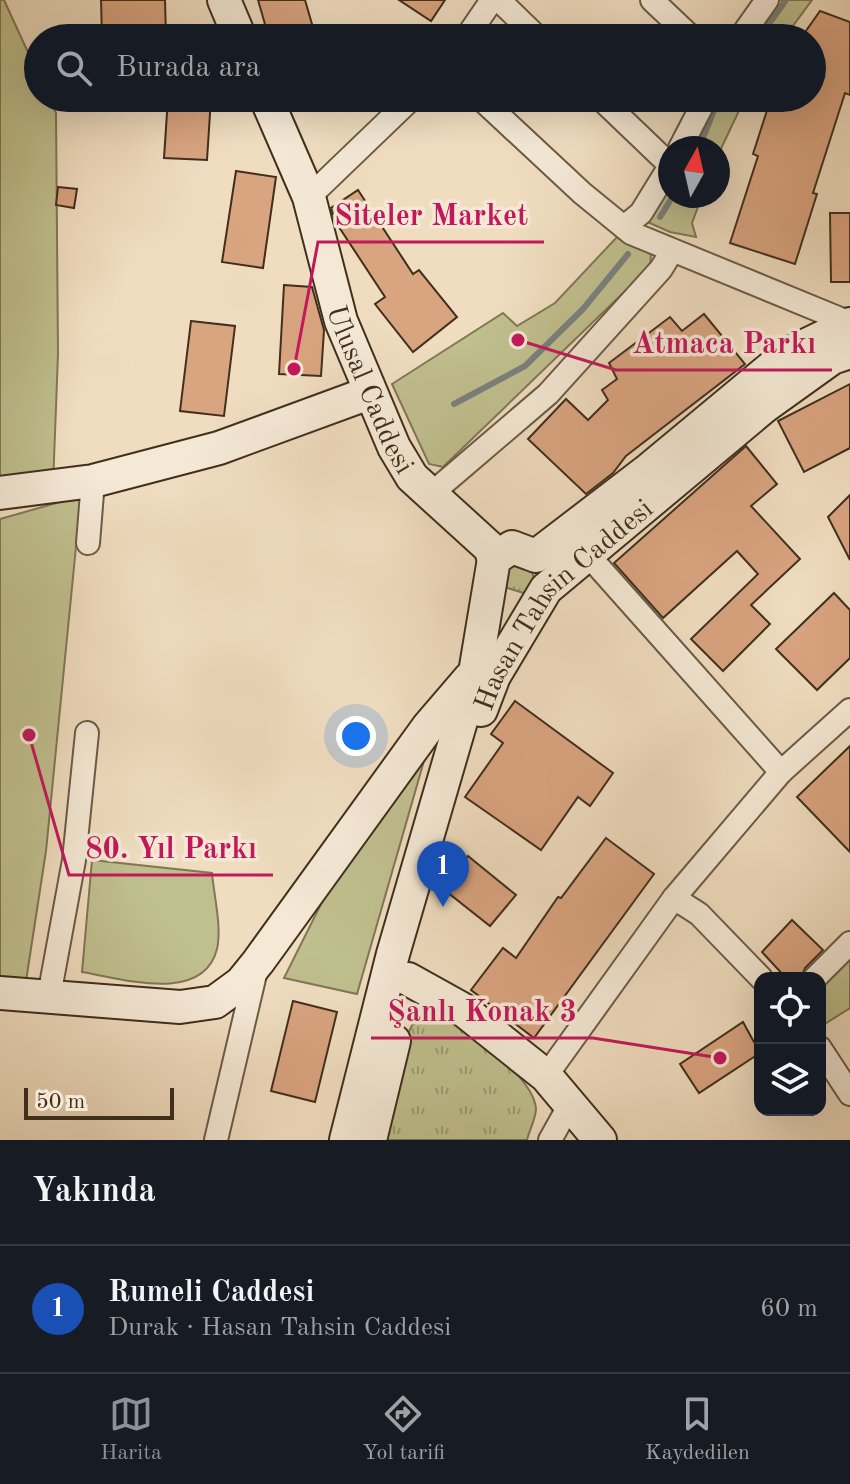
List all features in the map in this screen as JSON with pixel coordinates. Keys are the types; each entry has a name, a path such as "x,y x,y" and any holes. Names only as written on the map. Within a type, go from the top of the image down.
{"main road":[{"path":"224,0 234,24"},
{"name":"Ulusal Caddesi","path":"272,112 309,197 341,321 369,393 412,477 463,522 514,554"},
{"name":"Hasan Tahsin Caddesi","path":"370,1140 408,979 480,712 486,672 514,554 636,480 788,354 850,324"},
{"name":"Hasan Tahsin Caddesi","path":"346,1140 393,954 486,672 546,589 765,406 832,358 850,352"},
{"path":"0,493 93,481 219,448 369,393"},
{"path":"514,554 542,566 546,589"},
{"path":"0,993 180,1007 215,1002 241,983 258,962 428,727 486,672"},
{"path":"408,979 462,1009 546,1076 600,1140"}],"street":[{"path":"476,24 492,0"},
{"path":"499,0 524,24"},
{"path":"652,0 677,24"},
{"path":"750,24 767,0"},
{"path":"309,197 397,112"},
{"path":"495,112 582,193 624,227 672,251 850,324"},
{"path":"614,112 658,154"},
{"path":"686,136 699,112"},
{"path":"624,227 641,213 658,185"},
{"path":"431,494 548,394 661,269 672,251"},
{"path":"88,543 93,481"},
{"path":"588,555 781,772"},
{"path":"546,1076 674,898 781,772 850,710"},
{"path":"49,996 74,860 87,733"},
{"path":"674,898 699,914 755,972"},
{"path":"821,972 850,943"},
{"path":"216,1140 258,962"},
{"path":"826,1057 850,1094"},
{"path":"550,1140 569,1106"}],"green space":[{"path":"0,0 4,0 24,44 24,112 56,113 58,354 53,486 0,491"},
{"path":"768,0 812,0 794,24 752,24"},
{"path":"699,112 738,112 727,136 686,136"},
{"path":"658,191 658,208 698,208 692,223 696,237 670,232 643,220"},
{"path":"617,237 651,254 650,267 443,467 429,464 392,384 503,313 517,326 555,303"},
{"path":"81,496 46,851 26,981 0,977 0,519"},
{"path":"503,561 530,568 535,580 530,595 495,584"},
{"path":"430,740 357,994 284,978 340,866"},
{"path":"92,860 212,873 218,940 209,966 195,977 158,984 82,972"},
{"path":"850,956 850,1008 826,1023 826,979"},
{"path":"444,1014 483,1043 524,1083 536,1109 527,1140 385,1140 408,1033 417,1016"}],"building":[{"path":"101,0 165,0 166,24 102,24"},
{"path":"258,0 305,0 312,24 265,24"},
{"path":"399,0 445,0 431,21"},
{"path":"820,11 850,22 850,95 845,93 813,193 817,194 795,264 730,243 758,156 753,154 766,112 826,112 826,24 811,24"},
{"path":"167,112 210,112 207,160 164,158"},
{"path":"236,171 276,177 263,268 222,262"},
{"path":"58,187 77,189 74,208 56,205"},
{"path":"358,190 413,274 419,270 457,317 413,352 375,304 385,297 335,221 331,208"},
{"path":"830,213 850,213 850,282 831,282"},
{"path":"284,285 312,287 324,330 321,376 279,374"},
{"path":"704,314 745,364 626,456 613,473 586,494 528,439 566,399 588,420 608,400 602,390 617,379 609,363 670,317 682,331"},
{"path":"191,321 235,326 224,416 180,411"},
{"path":"850,384 850,448 804,472 778,421"},
{"path":"746,446 777,484 751,506 800,559 751,605 770,624 723,671 691,639 758,574 737,551 663,618 614,563"},
{"path":"850,495 850,560 828,517"},
{"path":"834,593 850,610 850,658 817,690 776,649"},
{"path":"515,701 613,773 590,806 578,797 541,850 465,797 503,743 491,734"},
{"path":"850,746 850,852 797,797"},
{"path":"606,838 654,874 534,1038 471,990 503,948 516,958 558,897 561,898"},
{"path":"468,856 516,895 490,926 442,888"},
{"path":"792,920 823,950 803,972 780,972 762,952"},
{"path":"293,1001 337,1012 315,1102 271,1091"},
{"path":"743,1022 754,1042 754,1057 699,1093 680,1064"}],"waterway":[{"path":"769,24 786,0"},
{"path":"704,136 713,112"},
{"path":"660,217 666,208"},
{"path":"454,404 525,366 583,309 628,254"}],"place":[{"name":"Atmaca Parkı","path":"518,340"},
{"name":"Siteler Market","path":"294,369"},
{"name":"80. Yıl Parkı","path":"29,735"},
{"name":"Rumeli Caddesi","path":"443,907"},
{"name":"Şanlı Konak 3","path":"720,1058"}]}
